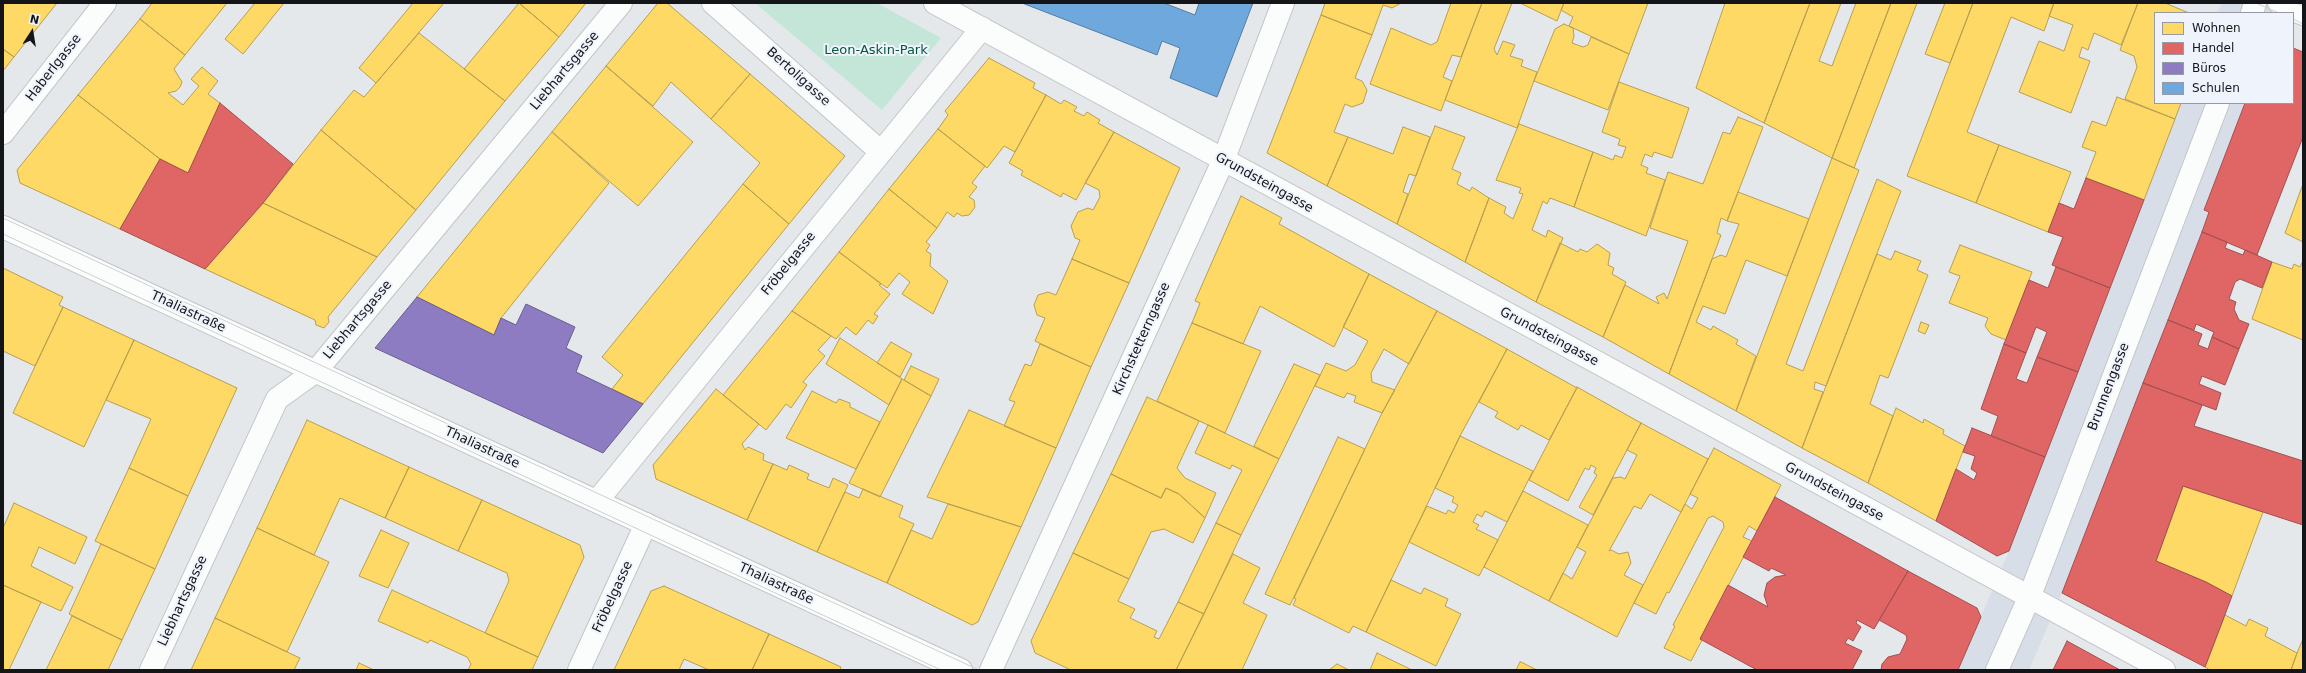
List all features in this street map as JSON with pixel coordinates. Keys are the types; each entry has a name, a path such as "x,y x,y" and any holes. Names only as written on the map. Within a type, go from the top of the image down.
{"street":[{"name":"Haberlgasse","path":"3,134 105,3"},
{"name":"Liebhartsgasse","path":"151,670 277,399 316,371 621,3"},
{"name":"Bertoligasse","path":"714,3 881,152"},
{"name":"Grundsteingasse","path":"935,3 1223,161 2164,670"},
{"name":"Kirchstetterngasse","path":"991,670 1223,161 1283,3"},
{"path":"2279,3 2303,14"},
{"name":"Fröbelgasse","path":"597,501 982,28"},
{"name":"Brunnengasse","path":"1997,670 2029,598 2218,104"},
{"name":"Thaliastraße","path":"3,227 961,670"},
{"name":"Fröbelgasse","path":"579,670 646,524"}],"shaded area":[{"path":"2222,3 2288,3 2284,12 2218,12"},
{"path":"2181,104 2245,104 2204,210 2209,212 2202,232 2062,593 2029,670 1958,670 2009,551"}],"green space":[{"name":"Leon-Askin-Park","path":"755,3 877,3 941,38 882,110"}],"building: Wohnen":[{"path":"3,3 57,3 14,57 3,49"},
{"path":"152,3 227,3 185,55 140,19"},
{"path":"255,3 284,3 243,54 225,39"},
{"path":"413,3 444,3 376,83 359,68"},
{"path":"519,3 586,3 559,37"},
{"path":"519,3 559,37 505,101 464,69"},
{"path":"658,3 667,3 750,74 711,119 671,82 653,106 606,66"},
{"path":"1325,3 1401,3 1392,8 1383,5 1372,35 1321,15"},
{"path":"1451,3 1482,3 1461,57 1452,55 1443,77 1452,81 1441,111 1370,84 1391,28 1431,45 1437,42"},
{"path":"1482,3 1512,3 1494,49 1497,55 1503,41 1515,45 1510,56 1523,60 1521,66 1537,72 1517,128 1445,100"},
{"path":"1520,3 1564,3 1557,21"},
{"path":"1564,3 1648,3 1629,54 1569,26 1573,17 1561,10"},
{"path":"1725,3 1810,3 1764,123 1696,88"},
{"path":"1810,3 1841,3 1819,61 1832,66 1856,3 1891,3 1832,158 1764,123"},
{"path":"1891,3 1917,3 1854,168 1832,158"},
{"path":"1945,3 1973,3 1950,63 1925,54"},
{"path":"1973,3 2054,3 2044,31 2011,17 1967,132 1999,145 1976,203 1907,176"},
{"path":"2054,3 2138,3 2121,45 2094,33 2088,50 2082,47 2079,57 2090,61 2071,113 2019,92 2039,41 2064,51 2073,25 2049,16"},
{"path":"2138,3 2165,3 2187,12 2154,12 2154,104 2181,104 2175,119 2125,99 2137,67 2134,56 2120,50"},
{"path":"1321,15 1372,35 1355,78 1362,81 1367,90 1363,103 1352,107 1345,104 1334,132 1348,137 1327,186 1267,153"},
{"path":"140,19 185,55 174,69 182,82 180,87 176,91 168,93 183,105 199,86 191,79 202,67 218,81 208,94 220,103 188,173 160,159 78,95"},
{"path":"1564,24 1573,28 1574,36 1572,43 1583,47 1588,45 1591,37 1629,54 1608,110 1534,81 1555,29"},
{"path":"419,33 505,101 416,210 321,130 354,90 364,97"},
{"path":"3,49 14,57 3,71"},
{"path":"989,58 1035,83 1033,88 1046,95 1015,152 1004,146 987,168 938,129 948,115 945,111"},
{"path":"606,66 693,142 638,206 552,132"},
{"path":"750,74 845,156 789,224 743,184 760,163 711,119"},
{"path":"1619,82 1689,108 1672,158 1654,152 1652,157 1645,154 1641,165 1648,168 1646,173 1665,180 1646,236 1574,207 1593,152 1613,160 1615,155 1622,158 1626,147 1618,145 1620,139 1602,132"},
{"path":"78,95 160,159 120,229 20,183 17,170"},
{"path":"1046,95 1061,104 1064,100 1077,107 1074,111 1084,116 1087,112 1100,120 1098,123 1114,132 1076,200 1063,193 1061,197 1021,175 1023,171 1009,163"},
{"path":"2117,97 2175,119 2144,200 2086,178 2096,152 2082,147 2092,121 2106,126"},
{"path":"1738,117 1763,127 1727,221 1721,218 1717,233 1721,235 1669,374 1603,337 1625,285 1659,304 1656,297 1664,293 1667,299 1688,241 1650,228 1668,172 1703,184 1723,132 1730,134"},
{"path":"1519,124 1593,152 1574,207 1550,198 1547,204 1543,201 1532,230 1546,237 1548,230 1563,238 1536,302 1465,262 1489,198 1506,207 1504,213 1513,219 1523,194 1519,193 1521,188 1496,180"},
{"path":"1435,126 1465,137 1452,169 1461,173 1457,184 1470,191 1472,187 1489,198 1465,262 1397,224"},
{"path":"1403,127 1430,137 1416,176 1409,174 1403,192 1408,194 1397,224 1327,186 1348,137 1393,154"},
{"path":"938,129 985,166 972,183 977,187 969,197 974,200 975,207 969,215 962,216 957,213 954,217 947,212 937,228 889,189"},
{"path":"321,130 416,210 377,257 263,203"},
{"path":"552,132 609,183 501,318 494,335 417,297"},
{"path":"1114,132 1180,168 1129,283 1072,259 1080,240 1075,238 1071,226 1078,212 1088,208 1093,210 1100,197 1099,190 1085,183"},
{"path":"1999,145 2071,172 2048,232 1976,203"},
{"path":"1832,158 1859,170 1786,364 1803,371 1877,179 1901,191 1826,386 1815,382 1814,389 1823,392 1802,448 1736,411"},
{"path":"743,184 789,224 643,404 612,389 623,375 602,357"},
{"path":"2303,184 2303,242 2285,233"},
{"path":"889,189 937,228 926,242 930,245 926,251 931,254 930,266 948,281 933,314 902,294 910,282 899,273 887,288 839,252"},
{"path":"1738,192 1809,219 1787,276 1746,260 1725,314 1703,306 1696,322 1711,330 1713,326 1738,340 1736,344 1756,356 1736,411 1669,374 1712,259 1721,255 1726,257 1739,224 1727,221"},
{"path":"1241,196 1282,218 1279,224 1369,274 1334,347 1260,306 1243,344 1192,323 1200,303 1195,301"},
{"path":"263,203 377,257 328,317 329,322 324,328 316,325 315,320 205,269"},
{"path":"1560,243 1578,252 1580,249 1587,252 1597,244 1610,253 1608,265 1614,268 1612,274 1626,282 1603,337 1536,302"},
{"path":"1960,245 2032,272 2006,340 1991,334 1985,326 1988,318 1949,303 1960,276 1949,272"},
{"path":"1895,251 1921,261 1917,270 1928,275 1888,378 1880,375 1870,404 1893,416 1868,483 1802,448 1877,254 1891,260"},
{"path":"839,252 881,284 879,285 890,294 874,314 878,316 873,324 868,320 856,335 846,327 836,339 792,311"},
{"path":"1072,259 1129,283 1091,367 1035,341 1045,318 1037,315 1034,305 1038,295 1048,292 1056,295"},
{"path":"2303,261 2303,340 2252,319 2272,262 2292,269 2294,264 2300,267"},
{"path":"3,268 63,297 59,305 63,307 35,366 3,351"},
{"path":"1369,274 1437,311 1409,364 1384,349 1371,373 1372,382 1395,390 1382,413 1354,402 1356,396 1347,393 1344,398 1315,386 1326,363 1346,371 1355,365 1368,341 1343,327"},
{"path":"63,307 134,340 84,447 13,413"},
{"path":"792,311 831,336 818,350 825,356 803,382 807,385 791,408 786,404 766,430 723,395"},
{"path":"1437,311 1507,349 1460,436 1366,632 1353,626 1349,633 1293,605 1296,599 1294,598 1382,413"},
{"path":"1921,322 1929,325 1925,334 1918,331"},
{"path":"1192,323 1261,351 1225,433 1157,401"},
{"path":"840,338 902,379 889,405 826,364"},
{"path":"134,340 237,388 188,496 129,468 151,419 106,400"},
{"path":"891,342 912,354 900,377 877,363"},
{"path":"1040,344 1091,367 1056,448 1004,426 1015,402 1009,400 1025,364 1031,366"},
{"path":"1507,349 1577,388 1549,440 1521,425 1518,430 1495,417 1498,412 1479,402"},
{"path":"1294,364 1320,375 1279,459 1254,446"},
{"path":"911,366 939,379 931,396 904,380"},
{"path":"902,379 931,396 880,497 849,483"},
{"path":"1577,387 1641,423 1593,515 1579,507 1597,475 1594,473 1596,468 1591,465 1589,470 1585,468 1568,501 1529,480"},
{"path":"716,389 759,424 742,444 745,450 748,447 764,454 763,460 773,464 747,520 656,479 653,465"},
{"path":"812,391 836,403 839,399 850,403 850,407 880,422 856,469 786,438"},
{"path":"1147,397 1199,421 1177,468 1185,478 1216,493 1205,518 1179,494 1166,488 1161,498 1111,474"},
{"path":"1896,408 1923,423 1924,419 1944,430 1943,434 1965,446 1936,521 1868,483"},
{"path":"969,410 1056,448 1021,527 927,497"},
{"path":"307,420 409,467 385,518 340,498 314,555 257,528"},
{"path":"1641,423 1708,459 1681,512 1650,494 1641,509 1634,506 1609,551 1611,550 1619,554 1628,552 1631,563 1624,575 1643,585 1617,637 1549,601 1563,573 1572,579 1586,552 1577,547 1613,478 1621,477 1625,479 1637,455 1627,450"},
{"path":"1208,425 1279,459 1241,535 1216,523 1242,470 1232,465 1230,469 1195,453"},
{"path":"1460,436 1533,471 1507,522 1485,511 1482,517 1477,514 1473,522 1479,525 1476,529 1498,540 1479,576 1409,542 1427,506 1446,514 1448,510 1454,513 1458,505 1452,502 1454,497 1435,488"},
{"path":"1338,437 1365,449 1290,605 1265,594"},
{"path":"1714,448 1781,485 1757,531 1749,526 1743,537 1752,541 1700,639 1702,640 1691,661 1664,648 1675,626 1673,625 1724,527 1723,522 1713,516 1708,518 1669,593 1667,592 1656,614 1634,603 1685,504 1692,509 1698,498 1690,494"},
{"path":"773,464 787,470 789,465 809,474 807,479 829,488 833,478 848,485 817,552 747,520"},
{"path":"409,467 482,500 458,551 385,518"},
{"path":"129,468 188,496 155,569 95,541"},
{"path":"1111,474 1161,498 1166,488 1179,494 1205,518 1193,543 1164,529 1151,532 1129,579 1073,553"},
{"path":"2183,486 2263,512 2232,596 2206,582 2156,561"},
{"path":"863,489 903,506 899,517 914,524 887,583 817,552 845,492 859,498"},
{"path":"1523,491 1588,525 1549,601 1484,567"},
{"path":"482,500 580,545 584,557 538,657 485,633 509,581 507,573 458,551"},
{"path":"14,503 87,537 75,564 39,547 31,566 73,587 61,611 3,585 3,528"},
{"path":"948,504 1021,527 978,622 972,625 887,583 911,530 932,539"},
{"path":"1216,523 1241,535 1204,614 1178,602"},
{"path":"257,528 329,562 287,652 215,618"},
{"path":"381,530 409,543 388,588 359,576"},
{"path":"101,544 155,569 122,640 69,614"},
{"path":"1073,553 1129,579 1118,601 1135,609 1130,618 1157,631 1154,637 1159,639 1178,602 1204,614 1176,670 1071,670 1035,653 1031,641"},
{"path":"1233,554 1260,568 1243,603 1267,615 1242,670 1176,670"},
{"path":"1391,580 1421,594 1424,588 1448,599 1445,606 1461,614 1436,666 1366,632"},
{"path":"3,585 41,602 9,670 3,670"},
{"path":"664,586 769,634 752,670 709,670 684,659 679,670 614,670 651,591"},
{"path":"392,590 538,657 532,670 468,670 471,664 467,657 430,640 428,643 378,621"},
{"path":"2225,615 2246,626 2249,619 2268,628 2265,636 2297,653 2291,670 2210,670 2205,667"},
{"path":"72,616 122,640 108,670 46,670"},
{"path":"215,618 300,658 294,670 191,670"},
{"path":"769,634 841,667 840,670 752,670"},
{"path":"2303,639 2303,670 2291,670 2297,653"},
{"path":"1377,653 1412,670 1370,670"},
{"path":"1521,662 1537,670 1516,670"},
{"path":"359,663 374,670 356,670"},
{"path":"1337,664 1349,670 1329,670"}],"building: Handel":[{"path":"2294,48 2303,52 2303,137 2257,255 2202,232 2209,212 2204,210 2245,104 2294,104"},
{"path":"220,103 293,164 263,203 205,269 120,229 160,159 188,173"},
{"path":"2086,178 2144,200 2110,288 2052,265 2063,237 2048,232 2059,203 2074,209"},
{"path":"2202,232 2227,242 2225,248 2243,255 2245,250 2272,262 2262,288 2240,279 2235,282 2229,299 2236,302 2234,309 2239,320 2249,324 2239,349 2212,337 2214,332 2196,324 2194,330 2168,320"},
{"path":"2056,267 2110,288 2078,372 2037,357 2047,332 2036,327 2026,353 2004,344 2029,280 2048,288"},
{"path":"2168,320 2202,334 2198,345 2208,349 2212,337 2239,349 2225,385 2202,376 2199,384 2221,393 2216,410 2143,383"},
{"path":"2004,344 2026,353 2016,379 2027,383 2037,357 2078,372 2045,457 1991,436 1998,416 1981,409"},
{"path":"2143,383 2202,405 2194,426 2303,461 2303,525 2183,486 2156,561 2206,582 2232,596 2205,667 2062,593"},
{"path":"1972,428 2045,457 2009,551 1997,556 1936,521 1956,469 1974,480 1977,473 1971,469 1975,456 1963,452"},
{"path":"1775,497 1908,571 1874,629 1857,620 1856,623 1861,627 1853,641 1848,638 1845,643 1862,651 1852,670 1757,670 1700,639 1728,585 1768,607 1764,595 1767,583 1775,577 1786,575 1771,568 1769,571 1743,557"},
{"path":"1908,571 1977,608 1981,617 1958,670 1881,670 1882,664 1888,657 1900,654 1907,639 1906,635 1879,620"},
{"path":"2067,641 2120,670 2053,670"}],"building: Büros":[{"path":"417,297 494,335 501,318 516,325 526,304 575,327 566,348 582,356 576,372 643,404 603,453 375,348"}],"building: Schulen":[{"path":"1022,3 1164,3 1195,15 1199,3 1253,3 1217,97 1170,78 1180,48 1162,41 1157,55"}],"tram line":[{"path":"2256,3 2277,12"},
{"path":"2297,3 2303,6"},
{"path":"2294,20 2303,24"},
{"path":"3,218 979,670"},
{"path":"3,234 941,670"}]}
